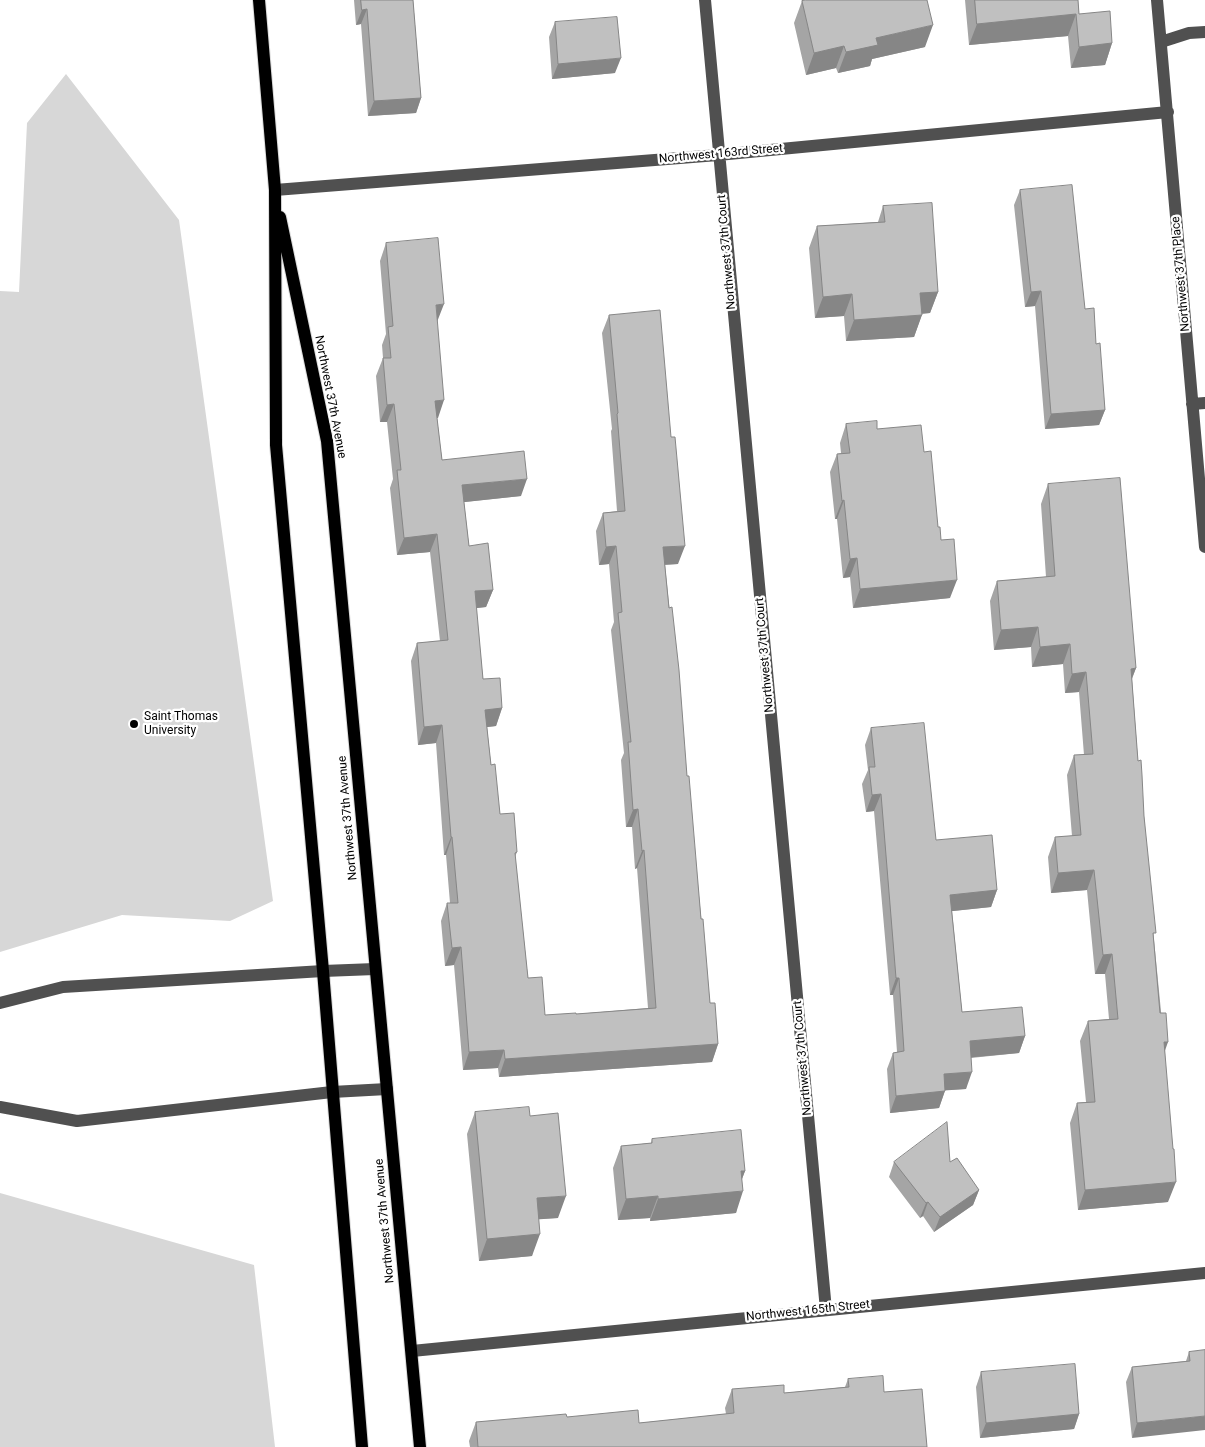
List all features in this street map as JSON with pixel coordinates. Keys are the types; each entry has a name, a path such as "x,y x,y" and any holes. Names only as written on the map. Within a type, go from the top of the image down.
{"main road":[{"name":"Northwest 37th Avenue","path":"258,0 275,190 276,445 323,971 362,1447"},
{"name":"Northwest 37th Avenue","path":"275,190 327,441 420,1447"}],"street":[{"name":"Northwest 37th Court","path":"705,0 826,1310"},
{"name":"Northwest 37th Place","path":"1157,0 1199,403 1205,547"},
{"path":"1161,42 1189,33 1205,32"},
{"name":"Northwest 163rd Street","path":"275,190 718,155 1168,112"},
{"path":"0,1003 63,987 375,969"},
{"path":"0,1107 77,1121 332,1092 387,1089"},
{"name":"Northwest 165th Street","path":"412,1351 1205,1273"}],"shaded area":[{"path":"66,74 179,220 273,901 230,921 122,915 0,952 0,291 19,292 27,123"},
{"path":"0,1193 254,1265 275,1447 0,1447"}],"building":[{"path":"361,0 413,0 421,98 374,101 367,9 362,10"},
{"path":"927,0 933,25 876,38 878,45 846,52 844,46 814,53 802,1"},
{"path":"975,0 1078,0 1079,14 1110,11 1112,43 1079,47 1076,14 977,24"},
{"path":"617,17 621,58 558,64 555,22"},
{"path":"1072,185 1085,309 1094,308 1096,344 1100,343 1105,410 1051,414 1041,291 1031,292 1020,190"},
{"path":"932,203 938,292 920,293 922,315 854,320 852,294 823,297 817,226 885,222 883,206"},
{"path":"438,238 444,304 436,305 444,400 435,401 442,460 524,451 527,479 462,485 469,546 488,543 493,590 475,591 483,679 500,678 502,708 485,710 491,765 495,764 500,814 514,813 517,852 515,853 528,978 542,977 545,1015 656,1008 644,850 642,851 638,809 633,810 628,742 631,742 618,613 622,612 616,546 606,547 603,513 625,511 609,315 660,310 671,437 675,437 685,546 663,547 669,608 672,607 679,670 687,776 689,776 710,1003 715,1003 718,1044 505,1059 504,1050 469,1052 461,947 452,948 447,903 458,903 442,725 424,727 417,643 448,640 437,534 404,538 397,470 401,470 394,404 387,405 383,358 391,358 388,327 393,326 386,243"},
{"path":"877,421 877,429 921,425 924,452 931,451 938,527 940,527 941,540 954,539 957,580 860,589 857,558 850,559 837,454 850,453 846,424"},
{"path":"1120,478 1136,668 1131,669 1138,761 1141,760 1144,816 1156,933 1153,933 1160,1013 1166,1013 1168,1042 1164,1042 1176,1182 1085,1190 1077,1103 1095,1102 1088,1021 1118,1019 1112,954 1103,955 1094,870 1058,873 1055,837 1081,835 1074,755 1093,754 1086,672 1072,674 1070,644 1040,647 1038,627 1001,630 997,581 1055,576 1048,484"},
{"path":"924,723 936,840 992,835 997,890 950,895 962,1012 1022,1007 1025,1036 970,1041 972,1072 944,1074 945,1091 896,1096 893,1053 904,1051 899,978 896,978 881,794 872,795 869,767 875,767 871,728"},
{"path":"529,1107 530,1116 558,1113 566,1196 537,1198 540,1234 487,1239 475,1112"},
{"path":"947,1122 950,1162 957,1158 979,1190 940,1217 928,1202 926,1203 894,1162"},
{"path":"741,1130 745,1171 741,1171 743,1191 658,1199 658,1196 626,1199 621,1146 652,1143 652,1139"},
{"path":"1205,1350 1205,1416 1137,1423 1132,1367 1190,1361 1189,1352"},
{"path":"1075,1364 1079,1414 986,1423 981,1372"},
{"path":"883,1376 884,1392 922,1389 927,1447 478,1447 476,1422 566,1414 567,1417 638,1410 639,1423 734,1413 732,1389 784,1385 784,1393 849,1387 848,1379"}],"place":[{"name":"Saint Thomas University","path":"134,724"}]}
